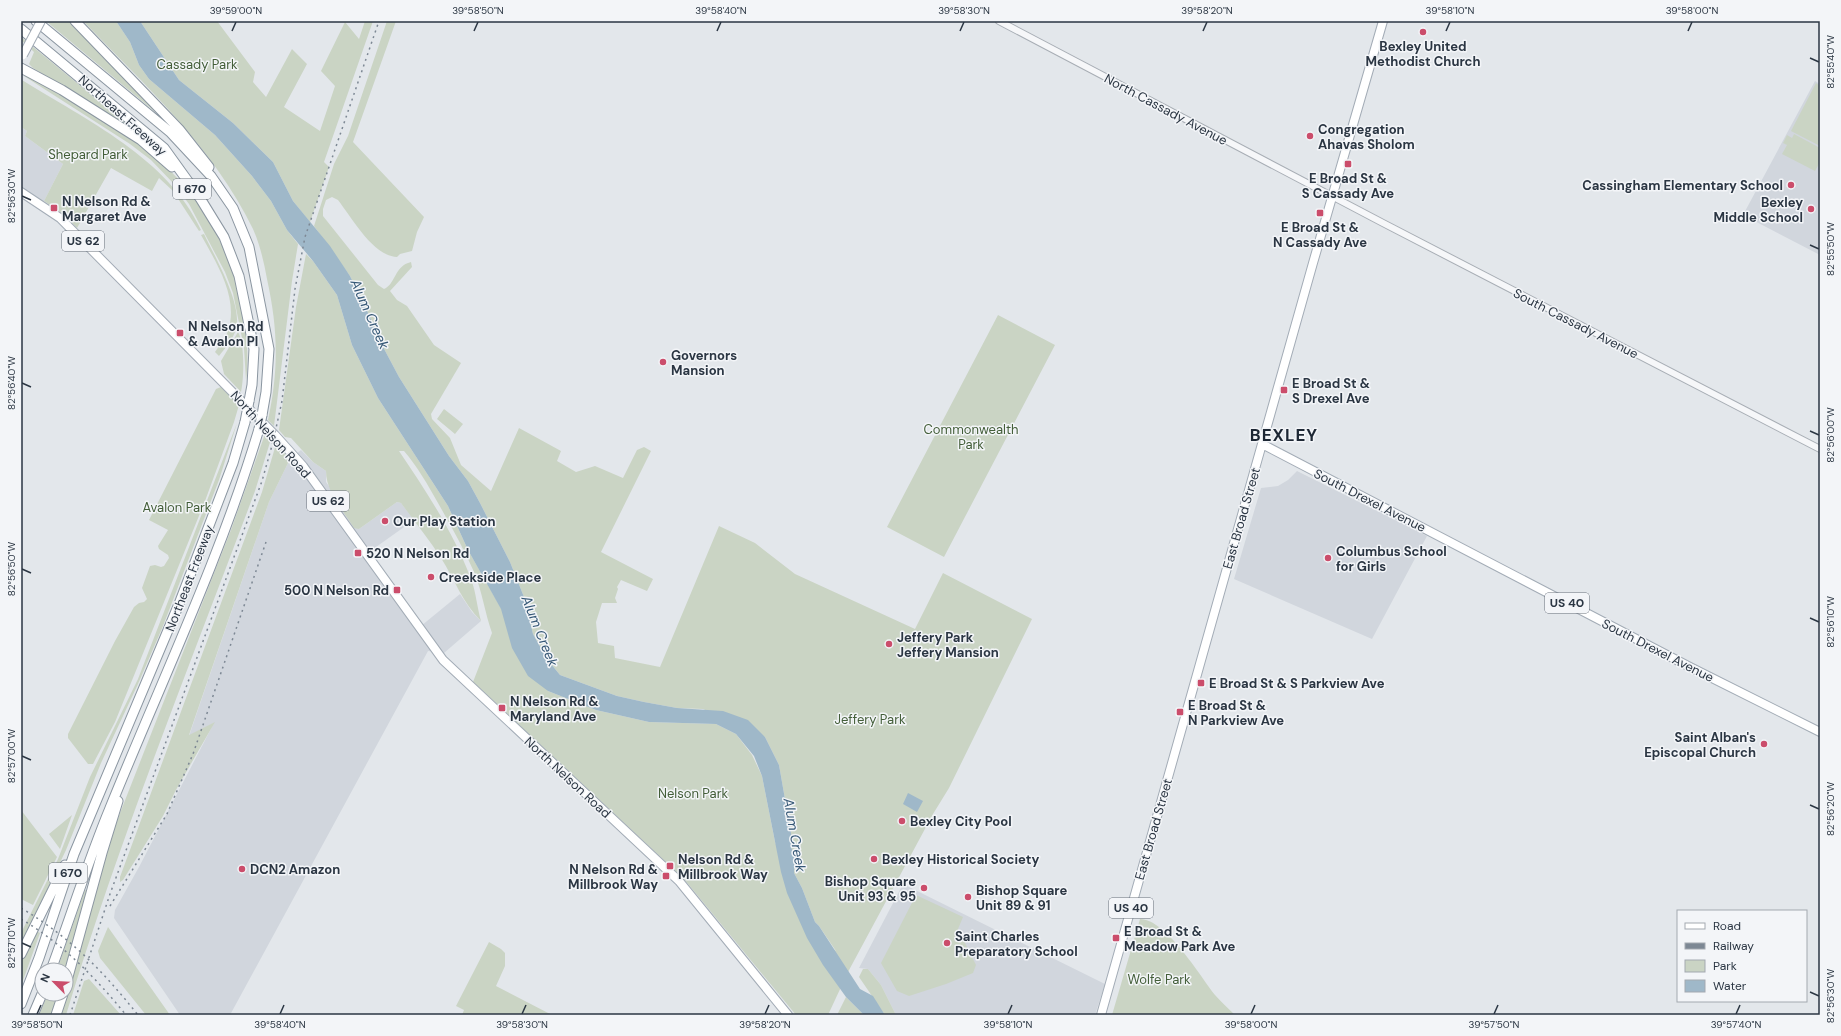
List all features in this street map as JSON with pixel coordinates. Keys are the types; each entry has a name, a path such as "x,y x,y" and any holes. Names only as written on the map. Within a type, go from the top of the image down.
{"highway":[{"name":"Northeast Freeway","path":"36,21 170,132 211,176 233,208 249,247 270,349 266,392 262,415 242,483 208,573 121,780 81,883 54,962"},
{"path":"75,21 192,144 212,172 228,202"},
{"name":"Northeast Freeway","path":"21,29 164,148 224,237 239,276 254,349 252,385 245,422 233,463 179,604 74,854 39,958 21,1004"},
{"path":"21,68 62,90 141,140 163,158 192,189"},
{"path":"21,954 59,877 100,785 121,743"},
{"path":"72,962 100,860 121,792 121,780"},
{"path":"33,1015 39,1002"},
{"path":"56,1015 60,1002"}],"main road":[{"path":"22,57 41,21"},
{"name":"East Broad Street","path":"1101,1015 1332,196 1384,21"},
{"name":"North Nelson Road","path":"21,192 60,218 275,435 303,466 443,660 679,881 788,1015"},
{"name":"South Drexel Avenue","path":"1262,444 1639,640 1820,732"}],"street":[{"name":"North Cassady Avenue","path":"999,21 1332,196"},
{"name":"South Cassady Avenue","path":"1332,196 1820,448"}],"shaded area":[{"path":"1815,81 1820,84 1820,255 1743,215"},
{"path":"21,127 27,131 25,136 63,164 42,205 21,191"},
{"path":"301,450 313,462 326,471 326,482 359,529 397,502 401,503 414,520 369,552 421,626 460,594 472,612 481,621 444,653 428,651 230,1015 180,1015 114,918 115,910 214,723 189,736 269,502 290,459"},
{"name":"Columbus School for Girls","path":"1297,471 1427,536 1372,639 1234,579 1261,488 1278,486 1288,480"},
{"name":"Saint Charles Preparatory School","path":"903,884 1105,984 1095,1015 896,1015 881,985 868,969 859,968"}],"green space":[{"path":"46,21 71,21 166,121"},
{"path":"83,21 116,21 130,42 139,65 149,79 215,135 252,176 271,201 287,230 298,244 274,426 268,420 274,383 276,349 275,332 271,297 258,241 253,229 237,199 219,171 198,144 153,93"},
{"name":"Cassady Park","path":"140,21 217,21 255,72 253,82 266,97 292,49 307,64 284,107 320,131 335,86 321,71 345,22 359,39 365,21 373,21 324,162 329,167 310,222 293,201 273,162 233,123 179,80"},
{"path":"387,21 396,21 353,142 424,217 417,232 412,251 400,254 397,257 388,255 371,243 356,226 338,200 332,197 326,200 323,209 323,216 378,285 384,289 388,287 401,267 411,262 412,267 390,291 397,300 407,306 434,345 461,363 431,414 432,419 450,438 461,465 491,491 519,428 561,451 557,461 576,472 595,466 623,478 637,450 644,447 651,451 601,552 653,579 647,591 621,580 617,587 618,589 615,598 617,603 602,603 596,622 598,643 614,646 615,658 660,667 719,526 755,543 795,574 915,629 943,573 1032,619 949,788 933,814 848,972 828,1015 796,1015 684,879 473,682 492,633 480,588 471,565 448,520 422,476 404,451 399,451 439,513 464,562 473,584 481,621 474,614 464,599 436,551 401,503 397,502 359,529 354,528 332,494 326,471 313,462 291,438 285,437 279,430 296,307 306,254 313,261 337,295 352,345 378,398 448,506 468,550 548,691 596,710 649,722 716,724 736,734 752,755 762,776 775,842 810,930 836,951 815,922 802,888 794,873 795,858 791,847 792,839 779,765 765,737 703,709 677,708 617,696 560,675 547,659 533,634 524,597 510,562 468,481 449,456 399,377 382,345 350,276 314,226 334,164 348,136"},
{"path":"21,37 134,130 133,132 33,68 29,64 34,52 21,40"},
{"path":"24,76 30,76 129,137 161,162 192,195 217,234 234,276 244,319 247,359 246,380 244,348 233,293 225,272 189,204 174,184 151,160 130,144"},
{"name":"Shepard Park","path":"22,80 98,126 147,161 168,182 186,205 201,230 199,231 173,191 159,178 152,191 111,168 77,228 63,214 44,201 63,164 25,136 27,131 21,127"},
{"path":"1816,83 1820,86 1820,146 1791,131"},
{"path":"1794,134 1820,148 1820,162 1815,171 1782,154 1787,145 1783,143 1787,135 1792,138"},
{"path":"204,234 230,290 237,314 235,333 219,356 215,352 224,340 228,331 231,319 231,306 225,282 201,235"},
{"name":"Commonwealth Park","path":"998,315 1055,345 944,557 887,527"},
{"path":"238,332 243,353 243,378 241,392 224,374 221,361"},
{"name":"Avalon Park","path":"221,387 239,405 234,422 205,501 115,722 93,764 88,764 68,738 68,734 134,607 147,599 142,588 150,566 164,566 169,558 168,555 159,549 158,546 168,530 149,520 216,389"},
{"path":"444,409 463,424 455,434 437,419"},
{"path":"237,423 219,480 163,626 101,763 66,850 21,944 21,933 58,859 90,777 138,679"},
{"path":"265,434 271,439 255,491 132,817 74,990 74,964 113,831 231,530"},
{"path":"276,444 290,459 269,502 189,735 215,722 177,788 163,816 123,880 120,882 120,877 262,492"},
{"path":"21,810 57,857 33,905 21,899"},
{"path":"72,815 60,849 49,834"},
{"path":"85,890 88,891 68,962 60,962"},
{"path":"916,895 963,917 958,929 976,965 973,973 946,984 909,996 897,991 881,963"},
{"name":"Wolfe Park","path":"1140,919 1150,921 1161,928 1171,938 1182,950 1215,995 1235,1015 1112,1015"},
{"path":"108,927 170,1015 146,1015 100,958 98,951"},
{"path":"35,930 40,933 21,986 21,958"},
{"path":"489,942 505,953 505,966 496,986 552,1015 462,1015 464,1010 456,1006"},
{"path":"863,969 868,969 881,985 896,1015 885,1015 859,977"},
{"path":"89,979 121,1015 73,1015 84,981"},
{"path":"846,997 864,1015 837,1015"},
{"path":"45,1002 57,1002 53,1015 39,1015"},
{"path":"63,1002 70,1002 66,1015 59,1015"}],"water":[{"path":"116,21 140,21 179,80 233,123 273,162 293,201 330,246 350,276 382,345 399,377 449,456 468,481 510,562 524,597 533,634 547,659 560,675 617,696 644,702 677,708 723,711 748,720 765,737 779,765 792,839 791,847 795,858 794,873 802,888 815,922 860,989 873,996 885,1015 864,1015 846,997 823,965 807,938 787,893 781,872 762,776 754,756 736,734 716,724 649,722 596,710 548,691 528,676 512,648 501,609 468,550 448,506 378,398 352,345 337,295 313,261 287,230 271,201 252,176 215,135 149,79 139,65 130,42"},
{"path":"908,793 923,801 917,812 903,804"}],"railway":[{"path":"70,1015 110,894 262,481 273,442 282,401 295,289 305,237 379,21"},
{"path":"110,906 167,814 193,754 266,542"},
{"path":"21,908 39,919 85,956 112,984 138,1015"},
{"path":"21,919 65,950 102,987 126,1015"}],"place":[{"name":"Bexley United Methodist Church","path":"1423,32"},
{"name":"Congregation Ahavas Sholom","path":"1310,136"},
{"name":"E Broad St & S Cassady Ave","path":"1348,164"},
{"name":"Cassingham Elementary School","path":"1791,185"},
{"name":"N Nelson Rd & Margaret Ave","path":"54,208"},
{"name":"Bexley Middle School","path":"1811,209"},
{"name":"E Broad St & N Cassady Ave","path":"1320,213"},
{"name":"N Nelson Rd & Avalon Pl","path":"180,333"},
{"name":"Governors Mansion","path":"663,362"},
{"name":"E Broad St & S Drexel Ave","path":"1284,390"},
{"name":"Our Play Station","path":"385,521"},
{"name":"520 N Nelson Rd","path":"358,553"},
{"name":"Columbus School for Girls","path":"1328,558"},
{"name":"Creekside Place","path":"431,577"},
{"name":"500 N Nelson Rd","path":"397,590"},
{"name":"Jeffery Park Jeffery Mansion","path":"889,644"},
{"name":"E Broad St & S Parkview Ave","path":"1201,683"},
{"name":"N Nelson Rd & Maryland Ave","path":"502,708"},
{"name":"E Broad St & N Parkview Ave","path":"1180,712"},
{"name":"Saint Alban's Episcopal Church","path":"1764,744"},
{"name":"Bexley City Pool","path":"902,821"},
{"name":"Bexley Historical Society","path":"874,859"},
{"name":"Nelson Rd & Millbrook Way","path":"670,866"},
{"name":"DCN2 Amazon","path":"242,869"},
{"name":"N Nelson Rd & Millbrook Way","path":"666,876"},
{"name":"Bishop Square Unit 93 & 95","path":"924,888"},
{"name":"Bishop Square Unit 89 & 91","path":"968,897"},
{"name":"E Broad St & Meadow Park Ave","path":"1116,938"},
{"name":"Saint Charles Preparatory School","path":"947,943"}],"district":[{"name":"BEXLEY","path":"1284,435"}],"water label":[{"name":"Alum Creek","path":"370,314"},
{"name":"Alum Creek","path":"540,631"},
{"name":"Alum Creek","path":"795,835"}],"park label":[{"name":"Jeffery Park","path":"870,719"},
{"name":"Nelson Park","path":"693,793"}]}
